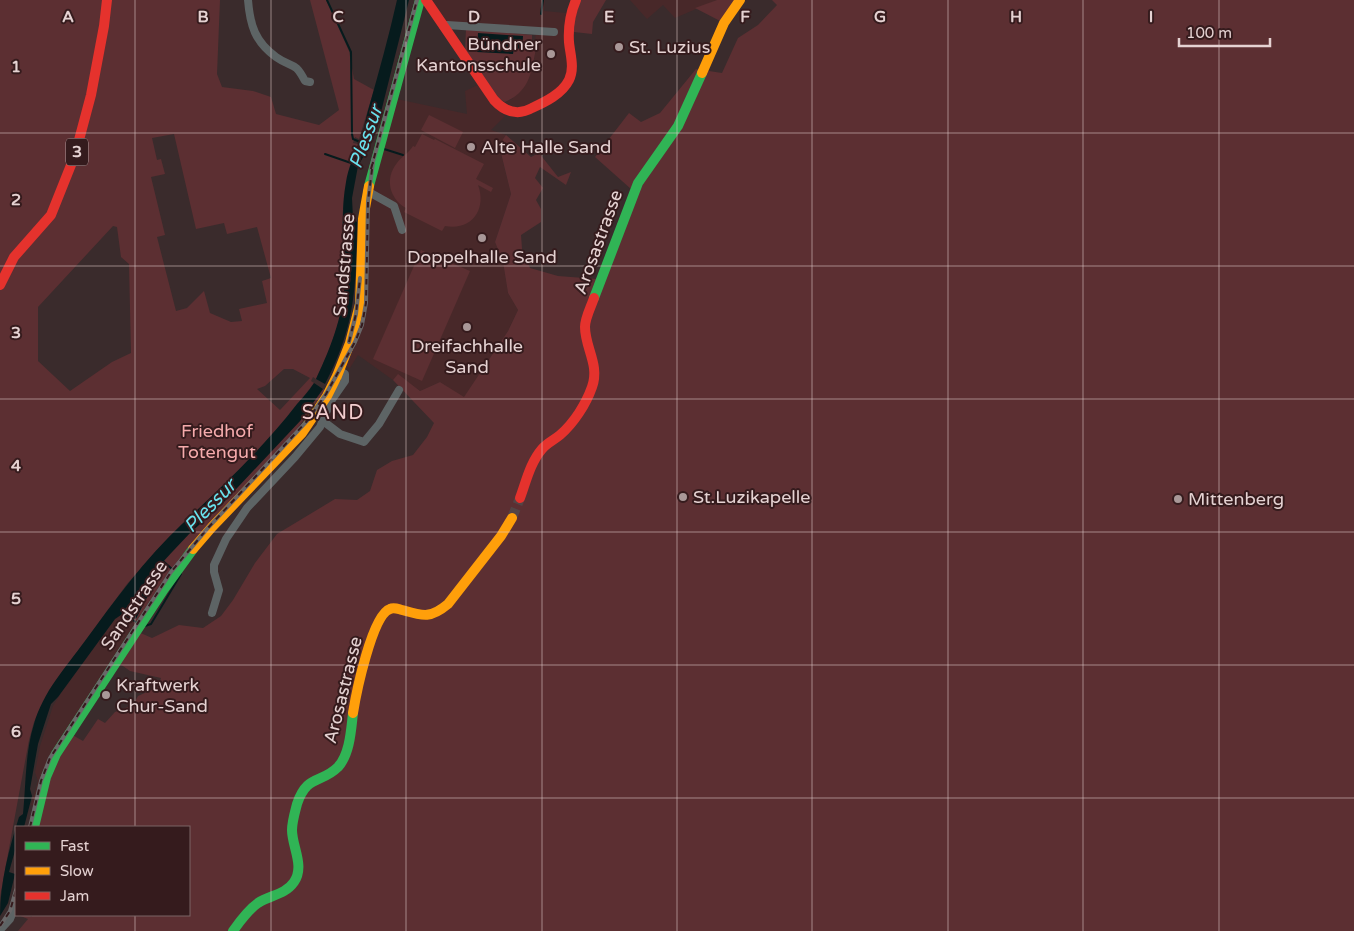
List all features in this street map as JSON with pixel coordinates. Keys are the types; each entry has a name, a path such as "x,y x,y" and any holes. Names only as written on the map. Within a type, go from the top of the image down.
{"main road":[{"name":"3","path":"0,285 14,257 50,214 76,155 104,26 107,0"},
{"name":"Sandstrasse","path":"34,826 46,777 56,754 164,589 201,540 302,433 327,396 340,371 350,343 360,304 363,219 367,191 420,0"},
{"path":"426,0 497,104 509,111 523,112 561,90 570,79 573,64 569,44 569,23 576,0"},
{"name":"Arosastrasse","path":"520,498 539,453 544,446 568,428 590,393 594,383 595,369 586,333 586,325 603,272 638,183 678,126 724,23 740,0"},
{"name":"Arosastrasse","path":"233,931 256,905 282,893 293,884 297,876 299,868 292,831 299,796 306,785 334,770 343,758 359,679 382,615 387,610 395,607 420,616 431,615 444,608 512,518"}],"street":[{"path":"248,0 250,23 260,41 275,56 296,67 305,81 310,82"},
{"path":"443,26 476,26 554,32"},
{"path":"367,191 394,206 402,230"},
{"path":"212,613 219,590 214,563 229,534 247,508 300,452 320,427 331,401 345,380 344,374 340,371"},
{"path":"323,421 342,435 364,442 380,424 399,390"},
{"path":"0,930 10,919 15,906"}],"shaded area":[{"name":"Bündner Kantonsschule","path":"433,0 545,0 544,11 566,13 569,61 566,79 559,88 531,104 523,107 514,107 505,102 512,99 532,69 536,49 535,30 444,23"},
{"path":"630,0 717,0 675,18 663,5 647,19"},
{"path":"480,84 498,110 505,116 491,130 506,135 499,146 511,194 495,242 503,262 508,293 518,310 508,331 464,398 440,382 420,391 398,375 393,380 358,355 350,368 345,366 353,343 367,203 392,98 467,114 465,91"},
{"path":"295,432 299,436 212,527 88,704 34,826 28,826 33,806 31,805 38,781 35,772 40,746 53,706 115,619 122,613 136,621 170,571 191,545"}],"green space":[{"name":"Friedhof Totengut","path":"0,0 220,0 217,74 222,87 253,91 271,97 276,114 319,125 339,110 310,0 326,0 349,51 354,79 374,90 359,139 355,137 353,143 358,144 351,164 343,215 344,297 331,345 316,379 313,377 311,381 314,383 288,417 219,491 169,537 127,584 49,690 34,722 29,740 0,897","holes":["174,134 196,229 224,223 227,234 257,227 271,278 262,281 267,303 239,309 242,321 231,322 210,313 204,291 187,308 176,311 157,237 165,235 151,177 165,174 161,159 157,160 152,138","113,226 117,227 121,257 129,264 131,353 112,362 70,391 38,361 38,307","284,369 293,369 310,378 280,410 257,389 265,386"]},
{"path":"580,0 606,0 593,22 592,34 574,32 574,22"},
{"path":"717,0 740,0 724,23 695,8"},
{"path":"772,0 1354,0 1354,931 18,931 28,919 20,916 190,916 190,826 34,826 42,790 69,733 83,741 98,719 105,723 115,712 133,705 138,696 158,687 161,678 130,671 116,661 136,631 152,638 179,625 203,628 221,616 255,563 277,534 335,499 357,500 370,491 377,470 392,461 413,455 427,437 434,423 393,380 398,374 420,391 440,382 464,397 508,331 518,310 508,293 503,262 495,242 511,194 499,145 506,135 531,157 539,153 558,177 571,172 566,185 540,167 535,178 543,188 536,200 541,209 541,222 521,235 523,262 529,265 530,268 558,276 597,279 631,189 595,157 629,113 641,122 660,113 696,69 722,73 738,38 758,25 777,5"},
{"path":"466,28 532,35 532,47 536,49 531,73 524,87 513,98 505,102 497,98 465,52"},
{"path":"429,115 463,132 455,148 421,130"},
{"path":"422,134 484,164 476,179 493,188 491,192 478,185 480,194 479,210 470,222 455,227 445,226 442,231 404,212 406,208 400,204 393,194 390,182 393,169 413,146 415,147"},
{"path":"421,250 470,271 422,381 373,359"},
{"path":"323,389 325,390 295,432 191,545 170,571 136,622 122,613 149,577 189,534 222,504 300,421"}],"water":[{"name":"Plessur","path":"397,0 409,0 377,128 372,142 358,166 352,198 353,219 357,222 355,286 343,343 325,384 316,379 337,328 343,301 345,273 343,205 346,182 362,135"},
{"path":"478,33 523,36 522,49 514,48 513,54 477,52"},
{"name":"Plessur","path":"314,383 323,389 300,421 222,504 189,534 149,577 51,704 38,744 30,789 32,796 24,826 16,826 19,817 23,814 27,757 34,724 43,701 63,670 131,580 168,537 256,451"},
{"path":"15,829 15,851 9,872 15,874 8,903 0,916 0,903"}],"waterway":[{"name":"Plessur","path":"327,0 351,52 352,134 353,139 360,142"},
{"path":"541,14 543,0"},
{"name":"Plessur","path":"384,149 403,155"},
{"name":"Plessur","path":"325,154 351,163"},
{"path":"163,561 172,569"},
{"path":"134,616 149,587 153,566"},
{"path":"145,626 151,624 181,574"},
{"path":"122,613 136,622"}],"tunnel":[{"path":"512,518 520,498"}],"railway":[{"path":"371,169 417,0"},
{"path":"30,826 41,781 50,758 171,572 207,529 307,421 326,394 355,342 362,325 366,303 368,201 373,162"},
{"path":"349,342 356,314 360,278"},
{"path":"0,926 10,911 15,894"}],"traffic: fast":[{"path":"369,186 420,0"},
{"path":"594,298 638,183 678,126 702,73"},
{"path":"34,826 46,777 56,754 164,589 193,549"},
{"path":"233,931 254,906 286,890 294,882 297,876 298,863 292,830 297,804 305,788 332,772 342,762 349,742 353,713"}],"traffic: slow":[{"path":"702,73 724,23 740,0"},
{"path":"193,549 302,433 327,396 337,376 350,343 360,304 363,219 369,186"},
{"path":"353,713 366,656 383,614 393,608 421,615 431,614 442,609 448,604 501,536 512,518"}],"traffic: jam":[{"path":"0,285 14,257 51,215 75,155 91,95 107,0"},
{"path":"426,0 494,100 507,110 517,112 522,112 548,100 558,93 569,80 572,66 569,26 576,0"},
{"path":"520,498 534,460 544,447 560,435 575,419 592,387 594,371 585,324 594,298"}],"place":[{"name":"St. Luzius","path":"619,47"},
{"name":"Bündner Kantonsschule","path":"551,54"},
{"name":"Alte Halle Sand","path":"471,147"},
{"name":"Doppelhalle Sand","path":"482,238"},
{"name":"Dreifachhalle Sand","path":"467,327"},
{"name":"St.Luzikapelle","path":"683,497"},
{"name":"Mittenberg","path":"1178,499"},
{"name":"Kraftwerk Chur-Sand","path":"106,695"}],"district":[{"name":"SAND","path":"333,413"}]}
